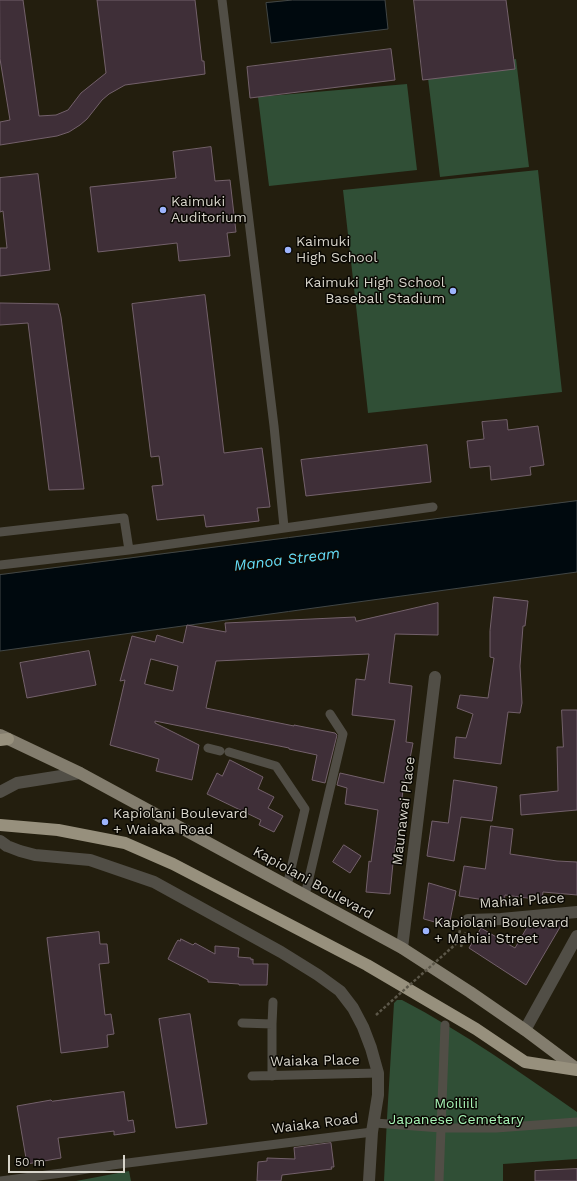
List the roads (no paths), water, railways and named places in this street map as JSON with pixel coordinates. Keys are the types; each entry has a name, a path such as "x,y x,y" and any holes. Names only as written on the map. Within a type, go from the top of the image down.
{"highway":[{"path":"0,825 58,830 125,843 173,864 367,965 476,1029 525,1062 577,1070"}],"main road":[{"name":"Kapiolani Boulevard","path":"3,738 36,751 80,773 402,948 525,1030 577,1070"}],"street":[{"name":"Maunawai Place","path":"402,948 435,677"},
{"path":"0,792 17,783 80,773"},
{"name":"Waiaka Road","path":"0,841 7,846 35,855 90,860 154,882 281,952 318,975 340,991 353,1008 363,1027 378,1073 378,1095 373,1127"},
{"name":"Mahiai Place","path":"465,924 577,912"},
{"path":"525,1030 577,936"},
{"path":"368,1181 373,1127"}],"lane":[{"path":"222,0 273,418 284,527"},
{"path":"0,565 129,550 433,507"},
{"path":"0,532 124,518 129,550"},
{"path":"305,895 343,734 330,714"},
{"path":"208,748 276,766 305,809 287,886"},
{"path":"272,1076 273,1002"},
{"path":"242,1023 272,1024"},
{"path":"439,1181 445,1024"},
{"name":"Waiaka Place","path":"252,1076 378,1073"},
{"path":"373,1127 496,1128 577,1122"},
{"name":"Waiaka Road","path":"0,1181 373,1127"}],"water":[{"path":"293,0 385,0 388,29 271,43 266,3"},
{"name":"Manoa Stream","path":"577,501 577,572 0,651 0,575"}],"place":[{"name":"Kaimuki Auditorium","path":"163,210"},
{"name":"Kaimuki High School","path":"288,250"},
{"name":"Kaimuki High School Baseball Stadium","path":"453,291"},
{"name":"Kapiolani Boulevard + Waiaka Road","path":"105,822"},
{"name":"Kapiolani Boulevard + Mahiai Street","path":"426,931"}],"park label":[{"name":"Moiliili Japanese Cemetary","path":"456,1112"}]}
